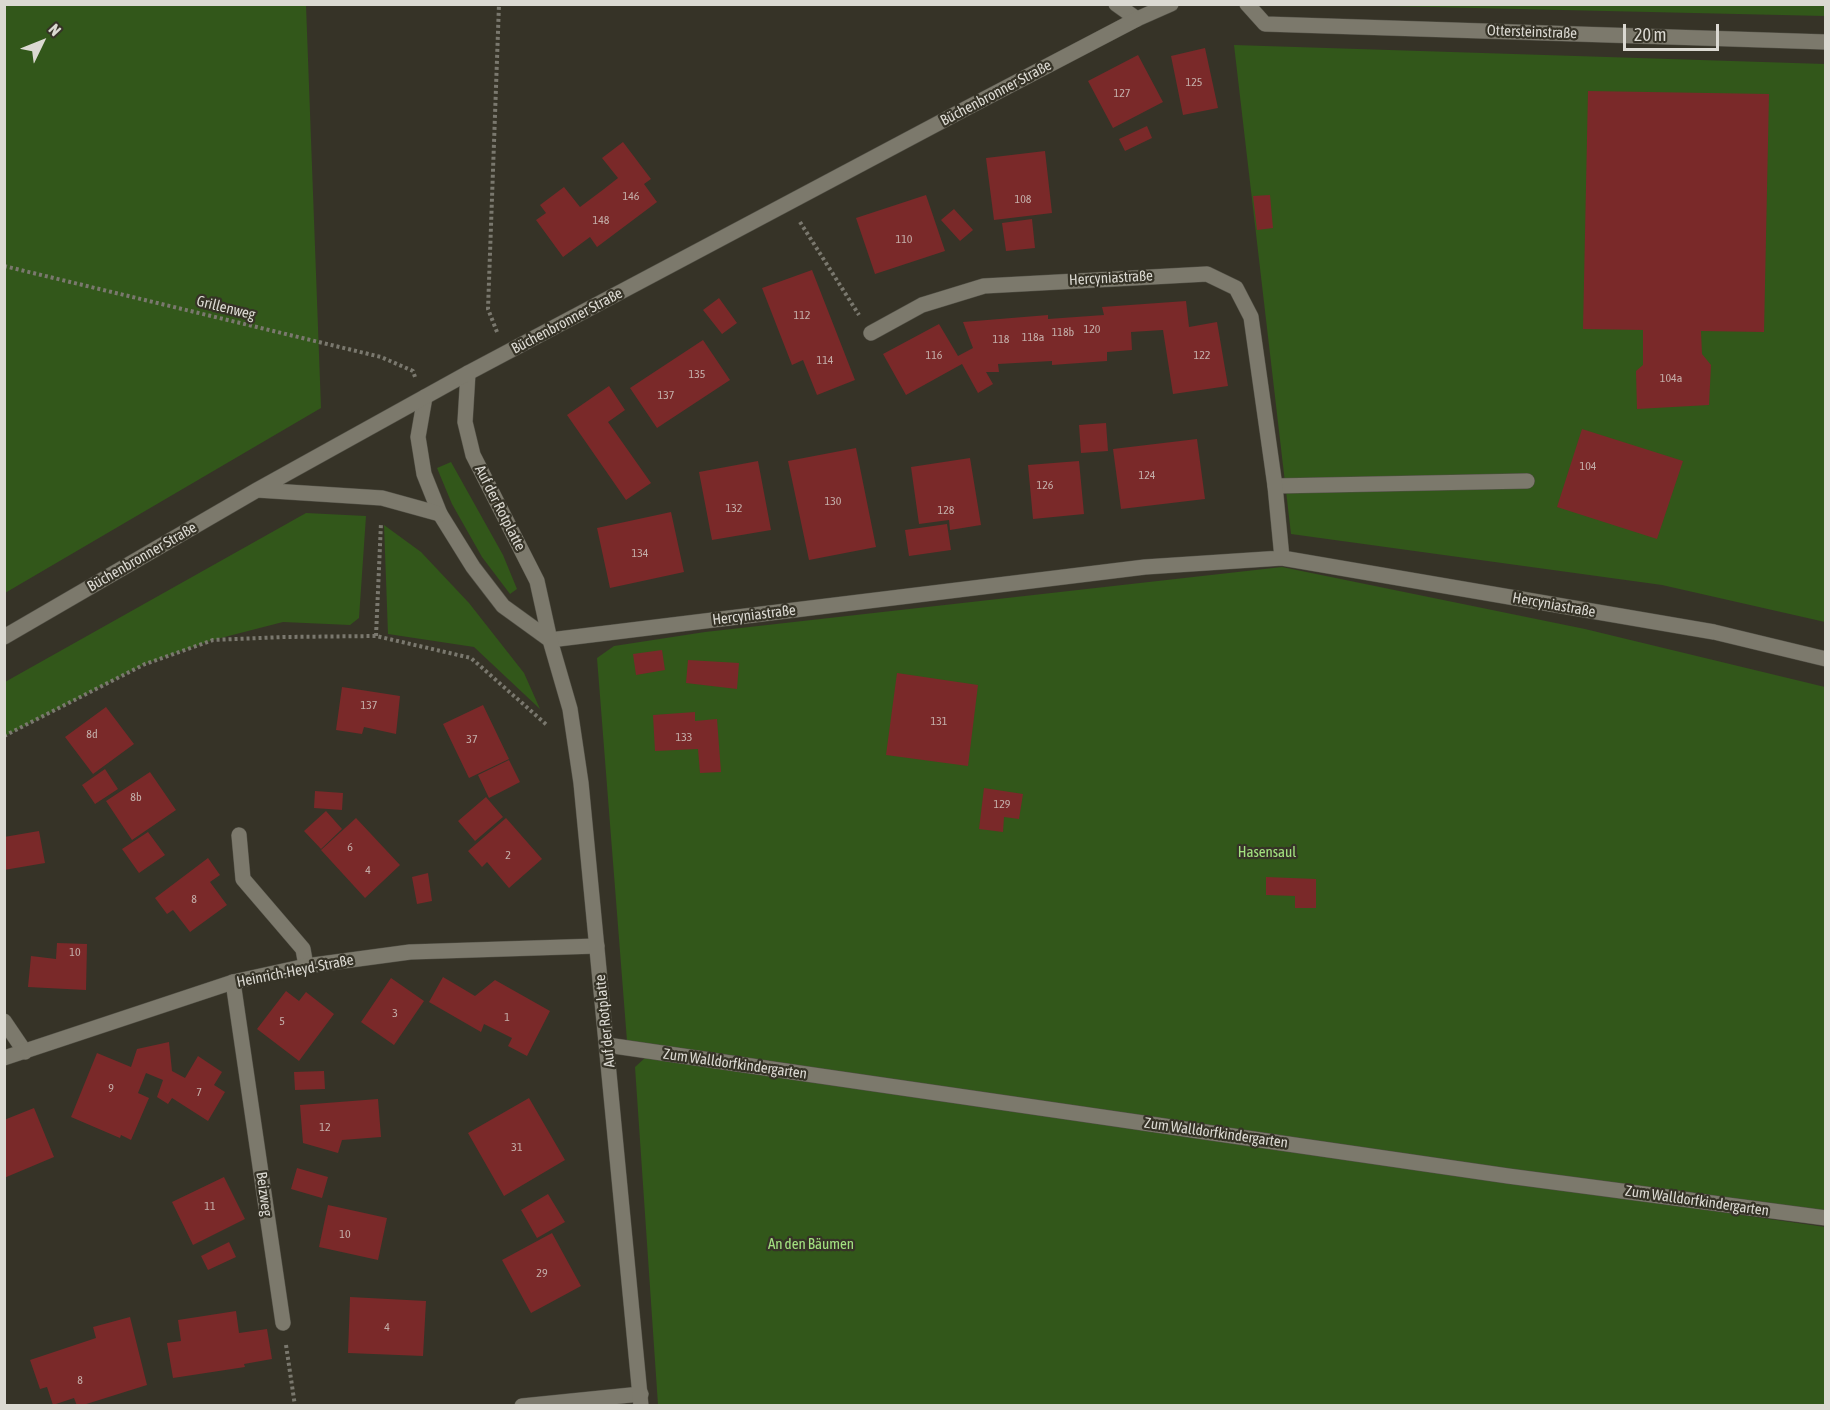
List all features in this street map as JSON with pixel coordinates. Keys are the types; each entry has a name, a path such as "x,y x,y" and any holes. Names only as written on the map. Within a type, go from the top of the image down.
{"street":[{"path":"1116,4 1137,19"},
{"name":"Büchenbronner Straße","path":"4,637 257,490 468,373 1137,19 1171,4"},
{"name":"Ottersteinstraße","path":"1247,4 1265,24 1826,42"},
{"name":"Hercyniastraße","path":"871,333 922,305 984,286 1207,274 1236,288 1251,317 1275,486 1282,558"},
{"name":"Auf der Rotplatte","path":"468,373 465,422 473,455 537,581 550,640 570,709 597,946 641,1400"},
{"path":"425,397 418,437 424,474 440,514 473,567 503,606 550,640"},
{"path":"1275,486 1527,481"},
{"path":"257,490 382,498 440,514"},
{"name":"Hercyniastraße","path":"550,640 1145,567 1282,558 1714,632 1826,659"},
{"path":"239,835 243,879 303,949 306,966"},
{"name":"Heinrich-Heyd-Straße","path":"4,1059 233,982 306,966 410,952 597,946"},
{"name":"Beizweg","path":"233,982 283,1323"},
{"path":"4,1021 26,1052"},
{"name":"Zum Walldorfkindergarten","path":"607,1045 1496,1174 1826,1218"},
{"path":"522,1406 641,1400"}],"path":[{"path":"499,4 488,309 506,353"},
{"path":"789,203 871,333"},
{"name":"Grillenweg","path":"4,266 381,357 413,371 425,397"},
{"path":"376,636 382,498"},
{"path":"4,736 145,664 213,640 376,636 471,658 576,750"},
{"path":"283,1323 296,1406"}],"green space":[{"path":"1343,4 1825,4 1825,16 1343,5"},
{"path":"4,5 306,5 321,408 5,593"},
{"path":"1234,45 1825,64 1825,622 1662,585 1291,534"},
{"path":"451,462 503,555 517,589 510,594 482,557 452,504 437,468"},
{"path":"306,513 366,516 359,618 350,625 283,622 213,640 145,664 5,736 5,682"},
{"path":"384,525 421,552 469,603 524,673 540,709 474,647 388,634"},
{"name":"Hasensaul","path":"1282,567 1585,629 1825,687 1825,1212 1509,1169 627,1041 597,658 614,646 705,632"},
{"name":"An den Bäumen","path":"646,1057 1825,1227 1825,1405 658,1405 635,1067"}],"building":[{"path":"1205,48 1218,108 1183,115 1171,56"},
{"path":"1138,55 1163,102 1113,128 1088,81"},
{"path":"1588,91 1769,94 1764,332 1701,331 1702,354 1711,365 1709,405 1637,409 1636,371 1643,365 1643,330 1583,329"},
{"path":"1147,126 1152,138 1125,151 1119,139"},
{"path":"623,142 651,179 644,184 657,202 597,247 590,237 563,257 536,220 546,213 540,205 564,187 580,207 604,189 618,178 602,158"},
{"path":"1045,151 1052,213 994,220 986,158"},
{"path":"926,195 945,251 875,274 856,218"},
{"path":"1270,195 1273,228 1257,230 1253,196"},
{"path":"954,209 973,230 960,241 941,220"},
{"path":"1032,219 1035,248 1006,251 1002,223"},
{"path":"812,270 855,380 817,395 803,360 792,365 762,288"},
{"path":"719,298 737,323 722,334 703,310"},
{"path":"1186,301 1189,327 1217,322 1228,386 1173,394 1163,330 1131,332 1132,350 1107,352 1107,361 1052,365 1052,361 998,364 999,372 986,372 993,384 978,393 962,364 906,395 883,354 939,324 958,356 973,348 963,322 1048,315 1048,319 1104,315 1102,307"},
{"path":"703,340 730,380 657,428 630,388"},
{"path":"609,386 625,410 608,422 651,483 626,500 567,415"},
{"path":"1106,423 1108,451 1081,453 1079,425"},
{"path":"1582,429 1683,461 1657,539 1557,507"},
{"path":"1197,439 1205,499 1121,509 1113,449"},
{"path":"856,448 876,547 809,560 788,461"},
{"path":"970,458 981,525 950,530 949,520 919,524 911,467"},
{"path":"758,461 771,530 712,540 699,472"},
{"path":"1079,461 1084,514 1033,519 1028,465"},
{"path":"671,512 684,572 610,588 597,528"},
{"path":"947,524 951,550 909,556 905,530"},
{"path":"662,650 665,670 636,675 633,654"},
{"path":"688,660 739,663 737,689 686,683"},
{"path":"897,673 978,685 968,766 886,755"},
{"path":"342,687 400,696 396,734 364,727 362,734 336,730"},
{"path":"483,705 509,759 469,778 443,724"},
{"path":"106,707 134,744 93,774 65,737"},
{"path":"695,712 695,721 717,719 721,772 700,773 698,749 655,751 653,715"},
{"path":"509,760 520,782 489,798 478,775"},
{"path":"105,769 118,789 95,804 82,785"},
{"path":"150,772 176,810 132,840 106,801"},
{"path":"984,788 1023,794 1019,819 1004,817 1003,832 979,829"},
{"path":"315,791 343,793 342,810 314,808"},
{"path":"486,797 503,817 475,841 458,821"},
{"path":"326,811 342,829 321,849 304,831"},
{"path":"356,818 400,865 365,898 321,850"},
{"path":"506,818 542,859 509,888 487,862 482,867 468,851"},
{"path":"39,831 45,863 4,870 4,837"},
{"path":"148,832 165,855 139,873 122,849"},
{"path":"208,858 220,875 210,882 227,905 190,932 173,910 167,914 155,898"},
{"path":"428,873 432,901 417,904 412,877"},
{"path":"1266,877 1316,879 1316,908 1295,908 1295,896 1266,895"},
{"path":"57,943 87,944 86,990 28,987 31,956 56,959"},
{"path":"443,977 475,996 495,980 550,1011 527,1056 508,1046 512,1038 484,1024 481,1032 429,1002"},
{"path":"391,978 424,1001 394,1045 361,1022"},
{"path":"286,991 299,1001 306,992 334,1014 299,1061 257,1029"},
{"path":"169,1042 172,1071 185,1078 198,1056 222,1072 214,1085 225,1092 208,1121 172,1098 168,1104 157,1097 163,1080 146,1073 138,1093 149,1098 131,1140 121,1135 120,1138 71,1117 97,1053 131,1067 137,1049"},
{"path":"324,1071 325,1089 295,1090 294,1072"},
{"path":"529,1098 565,1160 504,1196 468,1133"},
{"path":"378,1099 381,1137 342,1140 338,1153 303,1143 300,1105"},
{"path":"34,1108 54,1157 4,1178 4,1120"},
{"path":"297,1168 328,1177 322,1198 291,1189"},
{"path":"224,1177 245,1219 193,1245 172,1202"},
{"path":"548,1194 565,1222 537,1238 521,1210"},
{"path":"328,1205 387,1218 378,1260 319,1247"},
{"path":"552,1233 581,1286 531,1313 502,1260"},
{"path":"229,1242 236,1257 208,1270 201,1256"},
{"path":"350,1297 426,1301 423,1356 348,1353"},
{"path":"236,1311 239,1333 267,1329 272,1359 244,1364 245,1367 173,1378 167,1343 181,1341 178,1320"},
{"path":"130,1317 147,1385 80,1406 77,1406 74,1398 53,1405 47,1387 40,1389 30,1360 96,1338 93,1327"}]}
